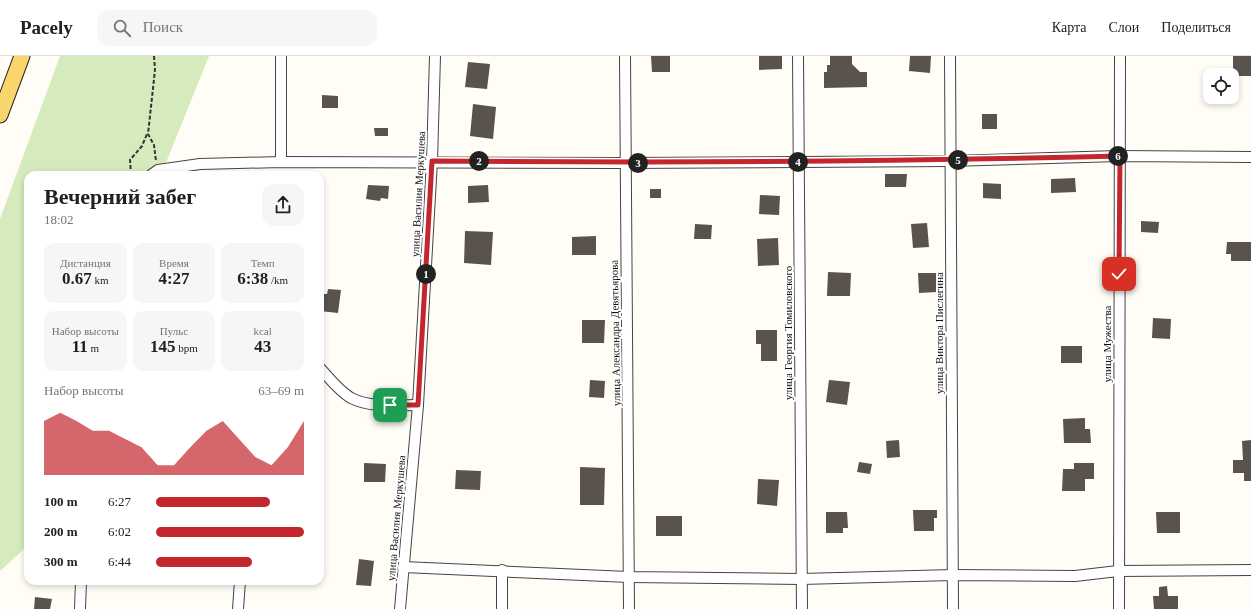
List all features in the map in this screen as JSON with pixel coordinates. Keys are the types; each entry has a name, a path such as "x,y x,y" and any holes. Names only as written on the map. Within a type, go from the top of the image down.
{"main road":[{"path":"0,115 22,56"}],"street":[{"path":"281,56 281,162"},
{"name":"улица Василия Меркушева","path":"400,609 418,405 432,161 435,56"},
{"name":"улица Александра Девятьярова","path":"625,56 629,609"},
{"name":"улица Георгия Томиловского","path":"798,56 802,609"},
{"name":"улица Виктора Пислегина","path":"950,56 953,609"},
{"name":"улица Мужества","path":"1119,609 1120,56"},
{"path":"161,171 220,163 281,162 432,161 626,163 950,161 1120,156 1251,157"},
{"path":"324,372 339,389 352,398 370,403 418,405"},
{"path":"403,567 502,570 629,577 801,579 953,576 1075,576 1118,571 1251,570"},
{"path":"502,570 502,609"},
{"path":"80,609 81,585"},
{"path":"238,609 240,585"}],"path":[{"path":"130,171 130,160 142,146 148,134 155,70 154,56"},
{"path":"148,134 154,145 154,171"}],"green space":[{"path":"60,56 209,56 163,171 24,171 24,547 23,550 0,571 0,219"}],"building":[{"path":"651,56 670,56 670,72 652,72"},
{"path":"759,56 782,56 782,69 759,70"},
{"path":"830,56 852,56 852,64 860,72 867,72 867,87 824,88 824,72 827,72 827,65 830,65"},
{"path":"910,56 931,56 930,73 909,71"},
{"path":"1233,56 1251,56 1251,76 1239,76 1239,68 1233,68"},
{"path":"468,62 490,64 487,89 465,87"},
{"path":"322,95 338,96 338,108 322,108"},
{"path":"473,104 496,107 493,139 470,136"},
{"path":"982,114 997,114 997,129 982,129"},
{"path":"374,128 388,128 388,136 375,136"},
{"path":"885,174 907,174 906,187 885,187"},
{"path":"1075,178 1076,192 1051,193 1051,179"},
{"path":"983,183 1001,184 1001,199 983,198"},
{"path":"368,185 389,186 388,199 381,198 380,201 366,199"},
{"path":"488,185 489,202 468,203 468,186"},
{"path":"650,189 661,189 661,198 650,198"},
{"path":"760,195 780,196 779,215 759,214"},
{"path":"1141,221 1159,222 1158,233 1141,232"},
{"path":"927,223 929,247 913,248 911,224"},
{"path":"695,224 712,225 711,239 694,239"},
{"path":"465,231 493,232 491,265 464,263"},
{"path":"596,236 596,255 572,255 572,237"},
{"path":"778,238 779,265 758,266 757,239"},
{"path":"1227,242 1251,242 1251,261 1231,261 1231,254 1226,254"},
{"path":"828,272 851,273 850,296 827,296"},
{"path":"918,273 937,273 937,292 919,293"},
{"path":"328,289 341,290 338,313 324,311 324,294 327,294"},
{"path":"1153,318 1171,319 1170,339 1152,338"},
{"path":"582,320 605,320 604,343 582,343"},
{"path":"756,330 777,330 777,361 761,361 761,344 756,344"},
{"path":"1061,346 1082,346 1082,363 1061,363"},
{"path":"590,380 605,381 604,398 589,397"},
{"path":"829,380 850,382 847,405 826,402"},
{"path":"1085,418 1085,429 1090,429 1091,443 1064,443 1063,419"},
{"path":"899,440 900,457 887,458 886,441"},
{"path":"1251,440 1251,481 1244,481 1244,473 1233,473 1233,460 1243,460 1242,441"},
{"path":"859,462 872,464 870,474 857,472"},
{"path":"364,463 386,464 385,482 364,482"},
{"path":"1074,463 1094,463 1094,479 1085,479 1085,491 1062,491 1063,469 1074,469"},
{"path":"580,467 605,468 604,505 580,505"},
{"path":"456,470 481,471 480,490 455,489"},
{"path":"758,479 779,480 777,506 757,504"},
{"path":"913,510 937,510 937,518 934,518 934,531 914,531"},
{"path":"826,512 847,512 848,528 843,528 843,533 826,533"},
{"path":"1156,512 1180,512 1180,533 1157,533"},
{"path":"656,516 682,516 682,536 656,536"},
{"path":"359,559 374,561 371,586 356,585"},
{"path":"1167,586 1168,596 1178,596 1178,609 1154,609 1153,596 1159,596 1159,587"},
{"path":"35,597 52,599 50,609 34,609"}],"route":[{"path":"390,405 418,405 432,161 626,163 950,161 1120,156 1119,274"}]}
